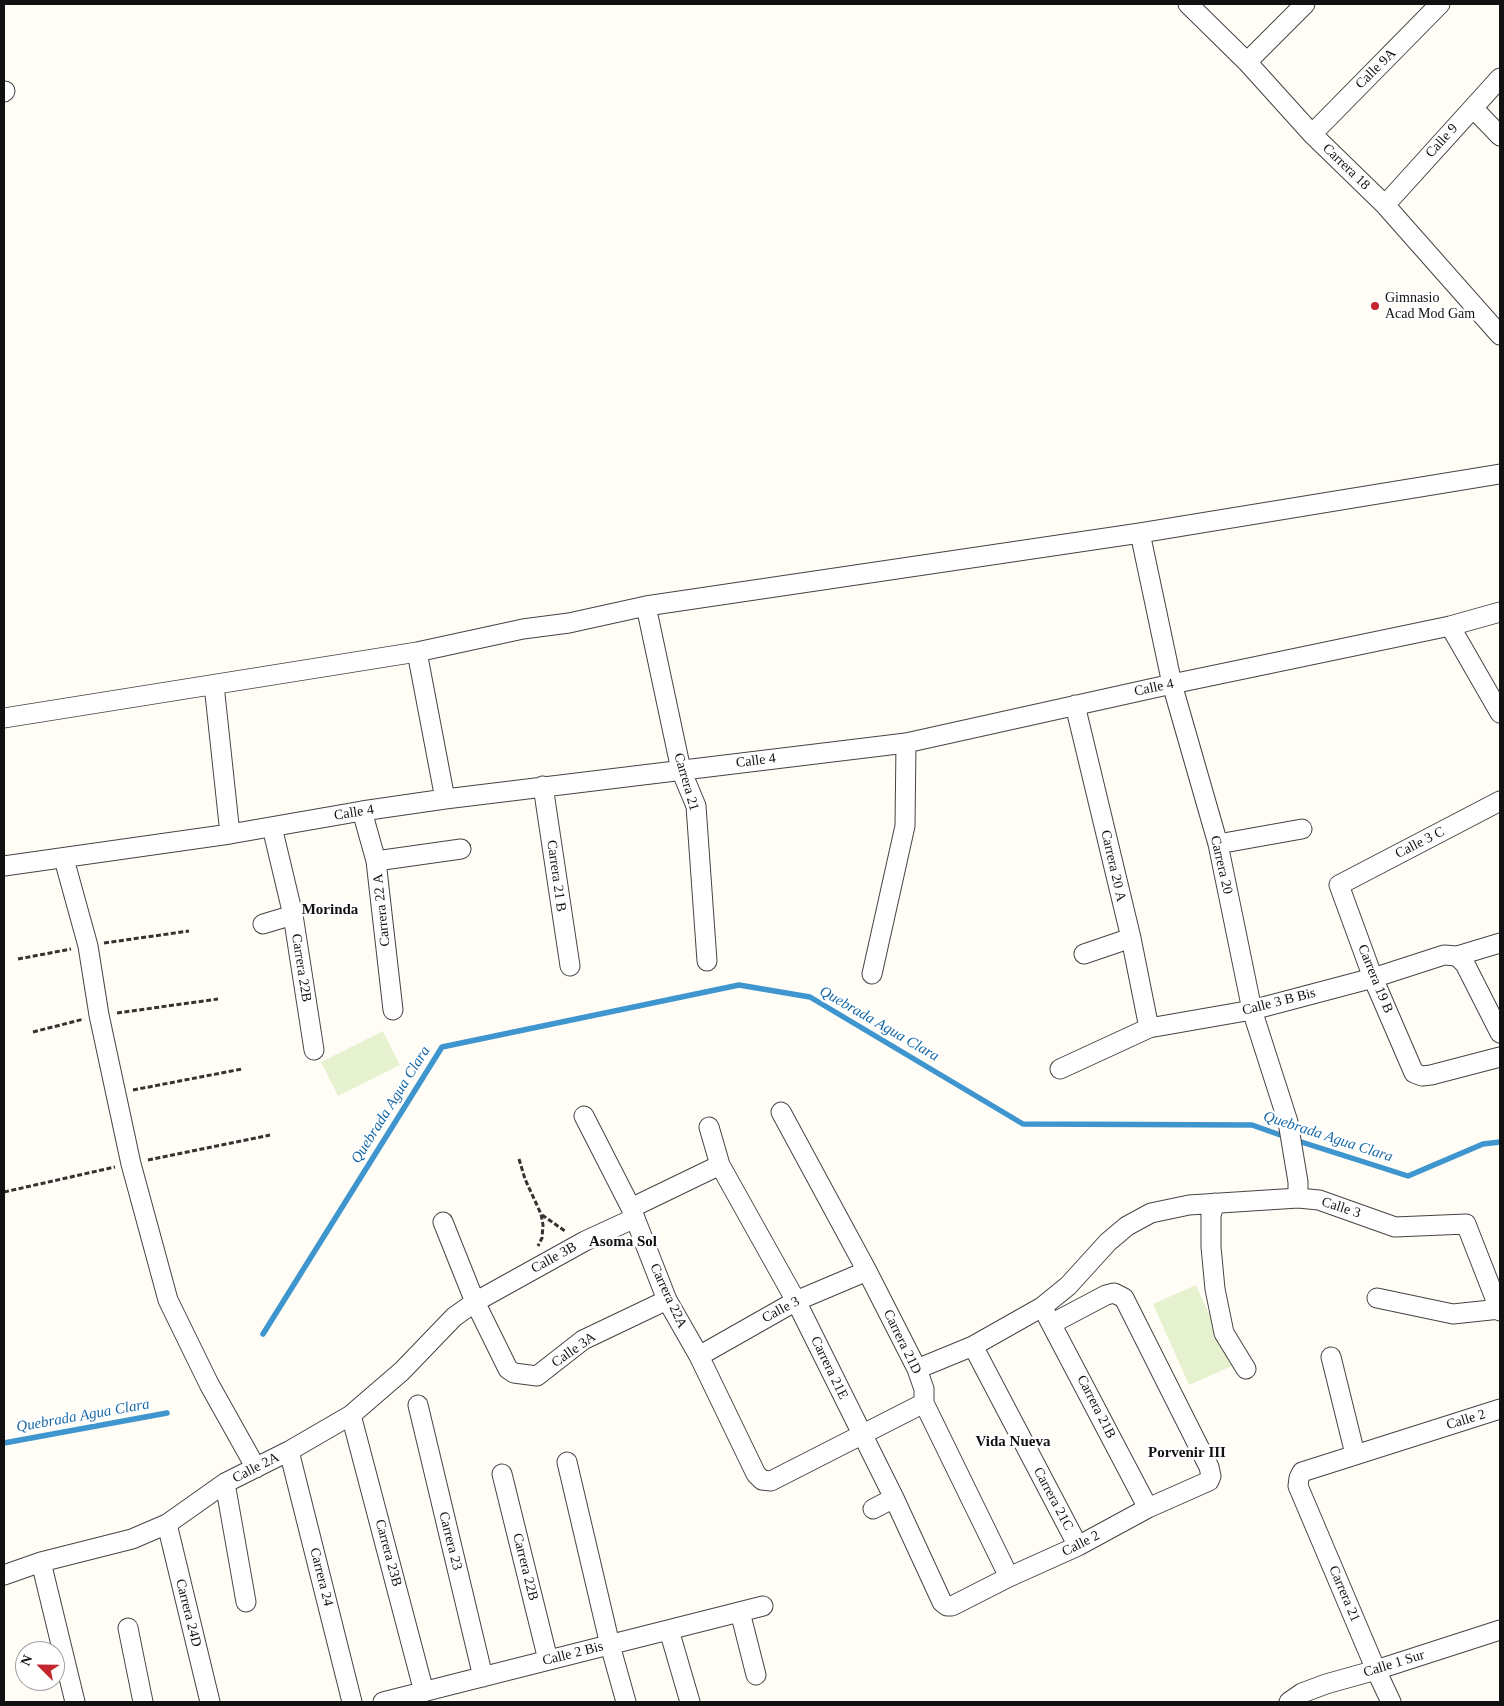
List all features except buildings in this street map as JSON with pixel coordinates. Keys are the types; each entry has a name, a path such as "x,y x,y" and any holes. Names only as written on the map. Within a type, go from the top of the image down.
{"street":[{"name":"Carrera 18","path":"1188,4 1247,62 1312,134 1385,205 1500,335"},
{"path":"1247,62 1305,4"},
{"name":"Calle 9A","path":"1312,134 1440,4"},
{"name":"Calle 9","path":"1385,205 1500,78"},
{"path":"1473,108 1500,136"},
{"path":"4,718 214,686 417,652 523,629 569,623 646,606 1140,533 1500,474"},
{"name":"Carrera 20","path":"1140,533 1172,684 1218,844 1252,1010 1288,1122 1298,1190"},
{"name":"Carrera 21","path":"646,606 681,770 696,806 707,962"},
{"name":"Calle 4","path":"4,866 64,859 230,834 362,811 543,786 906,743 1172,684 1450,626 1500,612"},
{"path":"1450,626 1500,713"},
{"path":"417,652 445,800"},
{"path":"214,686 230,834"},
{"name":"Carrera 20 A","path":"1075,705 1131,938 1149,1028"},
{"path":"872,974 905,826 906,743"},
{"name":"Carrera 21 B","path":"543,786 570,966"},
{"name":"Calle 3 C","path":"1339,885 1500,801"},
{"name":"Carrera 22 A","path":"362,811 376,861 393,1010"},
{"name":"Carrera 22B","path":"272,827 293,915 314,1050"},
{"path":"1218,844 1302,829"},
{"path":"376,861 461,849"},
{"path":"64,859 88,946 99,1016 131,1164 168,1300 209,1384 256,1468"},
{"name":"Carrera 19 B","path":"1339,885 1373,978 1414,1073 1422,1076 1430,1075 1500,1057"},
{"path":"263,924 293,915"},
{"path":"1084,954 1131,938"},
{"name":"Calle 3 B Bis","path":"1060,1069 1149,1028 1252,1010 1373,978 1444,955 1457,956 1500,943"},
{"path":"1457,956 1465,964 1500,1033"},
{"name":"Carrera 21D","path":"781,1112 867,1271 917,1369 924,1389 924,1403 1009,1578"},
{"name":"Carrera 22A","path":"584,1116 633,1213 667,1300 699,1356 756,1474 762,1480 771,1481 862,1434"},
{"name":"Carrera 21E","path":"708,1127 720,1165 796,1301 894,1498 942,1602 946,1606 952,1606"},
{"name":"Calle 3B","path":"475,1302 720,1165"},
{"name":"Calle 3","path":"917,1369 973,1346 1042,1307 1068,1286 1108,1242 1127,1226 1151,1213 1189,1205 1215,1203 1298,1190 1319,1200 1395,1226 1466,1224 1500,1310"},
{"path":"1215,1203 1211,1215 1211,1247 1215,1289 1224,1333 1246,1369"},
{"path":"443,1222 475,1302"},
{"name":"Calle 3","path":"699,1356 796,1301 867,1271"},
{"name":"Calle 2","path":"952,1606 1078,1546 1148,1508 1209,1481 1212,1476 1124,1298 1114,1293 1106,1295 1052,1323"},
{"path":"1377,1298 1453,1314 1500,1310"},
{"name":"Calle 3A","path":"475,1302 508,1369 519,1374 537,1376 583,1340 667,1300"},
{"name":"Calle 2A","path":"4,1575 41,1562 132,1539 167,1524 225,1483 289,1451 352,1414 402,1371 454,1317 475,1302"},
{"name":"Carrera 21B","path":"1042,1307 1148,1508"},
{"name":"Carrera 21C","path":"973,1346 1078,1546"},
{"path":"1331,1357 1355,1454"},
{"path":"862,1434 924,1403"},
{"name":"Carrera 23","path":"418,1405 483,1677"},
{"name":"Calle 2","path":"1298,1486 1302,1472 1500,1409"},
{"name":"Carrera 23B","path":"352,1414 424,1692"},
{"name":"Carrera 24","path":"289,1451 352,1702"},
{"path":"567,1462 610,1645 626,1702"},
{"name":"Carrera 22B","path":"502,1474 548,1660"},
{"path":"225,1483 246,1602"},
{"name":"Carrera 21","path":"1298,1486 1391,1702"},
{"path":"873,1509 894,1498"},
{"name":"Carrera 24D","path":"167,1524 210,1702"},
{"path":"41,1562 75,1702"},
{"name":"Calle 2 Bis","path":"385,1702 763,1606"},
{"path":"740,1612 756,1675"},
{"path":"128,1628 143,1702"},
{"path":"670,1630 690,1702"},
{"name":"Calle 1 Sur","path":"1289,1702 1310,1690 1500,1630"}],"path":[{"path":"33,1032 99,1016 218,999"},
{"path":"116,1094 242,1069"},
{"path":"519,1159 525,1179 542,1214 542,1238 534,1253 532,1270"},
{"path":"542,1214 555,1225 585,1241"}],"green space":[{"path":"383,1031 400,1065 338,1096 321,1062"},
{"path":"1196,1285 1232,1366 1189,1385 1153,1304"}],"waterway":[{"name":"Quebrada Agua Clara","path":"263,1334 442,1047 739,985 810,997 1023,1124 1252,1125 1286,1137"},
{"name":"Quebrada Agua Clara","path":"1295,1140 1408,1176 1483,1144 1500,1142"},
{"name":"Quebrada Agua Clara","path":"4,1443 167,1413"}],"place":[{"name":"Gimnasio Acad Mod Gam","path":"1375,306"}],"district":[{"name":"Morinda","path":"330,910"},
{"name":"Asoma Sol","path":"623,1242"},
{"name":"Vida Nueva","path":"1013,1442"},
{"name":"Porvenir III","path":"1187,1453"}]}
